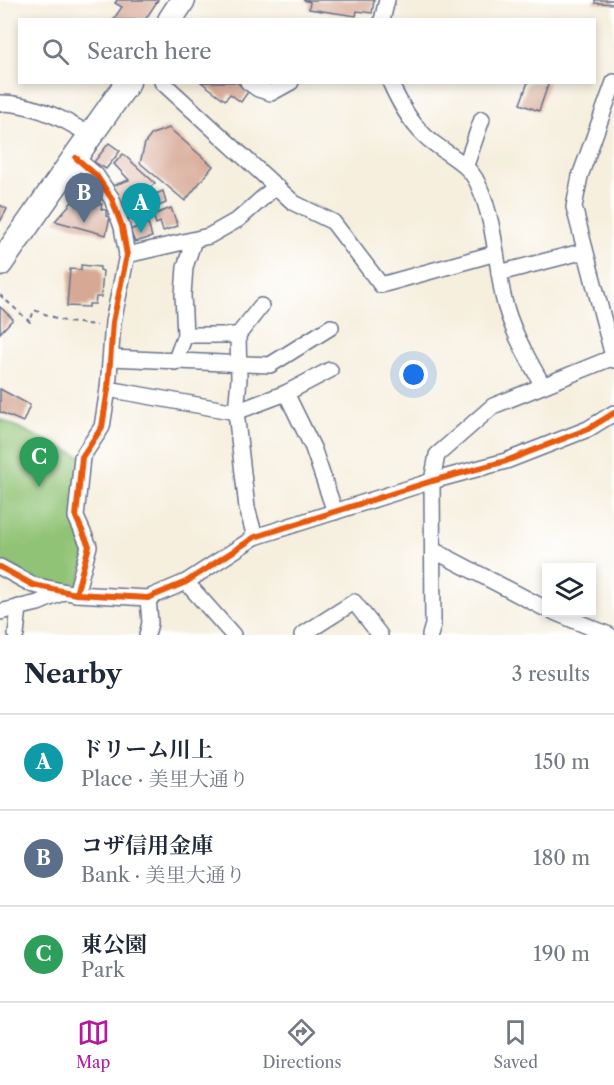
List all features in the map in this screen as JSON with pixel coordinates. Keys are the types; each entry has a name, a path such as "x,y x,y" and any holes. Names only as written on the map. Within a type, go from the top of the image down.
{"main road":[{"path":"171,18 183,0"},
{"path":"0,264 127,84"}],"street":[{"path":"382,18 387,0"},
{"path":"430,635 433,625 432,481 437,455 493,406 542,384 613,358 574,207 580,176 614,82"},
{"path":"164,84 294,203 333,222 381,285 496,253"},
{"path":"251,84 271,93 287,84"},
{"path":"391,84 401,107 424,135 466,165 478,184 486,206 504,299 521,347 542,384"},
{"path":"0,103 18,103 75,126 91,136"},
{"path":"466,165 482,119"},
{"path":"70,593 88,546 76,518 82,457 102,427 108,389 113,326 127,255 122,227 112,199 96,175 76,158"},
{"path":"127,255 209,236 239,219 276,186"},
{"path":"174,362 185,335 183,295 185,267 194,240"},
{"path":"499,273 585,251"},
{"path":"255,537 247,508 236,412 238,335 261,306"},
{"path":"111,358 270,365 331,327"},
{"path":"185,335 238,335"},
{"path":"108,389 236,412 286,393 330,370"},
{"path":"286,393 313,448 335,512"},
{"path":"0,567 33,585 70,593 148,598 186,582 255,537 432,481 506,461 588,429 614,413"},
{"path":"433,550 542,607"},
{"path":"186,582 233,635"},
{"path":"0,612 70,593"},
{"path":"147,635 150,623 148,598"},
{"path":"302,635 354,602 380,635"},
{"path":"16,635 19,607"},
{"path":"566,617 609,635"}],"path":[{"path":"0,295 30,322 34,310 67,322 113,326"}],"green space":[{"path":"0,419 82,457 76,517 89,546 76,594 0,567"}],"building":[{"path":"117,0 158,0 146,18 114,18 122,7 115,3"},
{"path":"303,0 374,0 372,13 357,11 356,16 309,9 310,2"},
{"path":"595,0 614,0 614,4 595,3"},
{"path":"204,84 238,84 248,92 241,102 230,94 225,100"},
{"path":"527,84 548,84 539,111 520,104"},
{"path":"169,128 213,166 185,201 140,163 145,143 152,134"},
{"path":"109,143 120,151 106,169 94,162"},
{"path":"123,154 155,183 146,191 146,194 121,205 112,186 129,180 114,164"},
{"path":"85,179 89,180 88,186 93,187 93,193 99,195 98,204 102,204 101,209 106,210 106,216 110,217 106,235 55,221 72,202 78,203"},
{"path":"163,191 166,203 127,219 123,208"},
{"path":"0,205 7,209 0,222"},
{"path":"171,208 178,226 163,231 160,222 156,224 153,215"},
{"path":"148,223 152,237 135,242 130,230"},
{"path":"81,265 100,267 103,271 101,297 96,297 95,304 89,304 89,307 67,306 70,269 81,270"},
{"path":"0,307 13,319 0,333"},
{"path":"0,389 30,405 23,422 0,412"}],"cycle path":[{"path":"76,158 96,175 112,199 122,227 127,255 113,322 108,389 102,427 82,457 76,517 89,546 76,594"},
{"path":"0,567 33,585 76,594 148,598 186,582 255,537 432,481 506,461 588,429 614,413"}],"place":[{"name":"コザ信用金庫","path":"84,223"},
{"name":"ドリーム川上","path":"141,233"},
{"name":"東公園","path":"39,487"}]}
